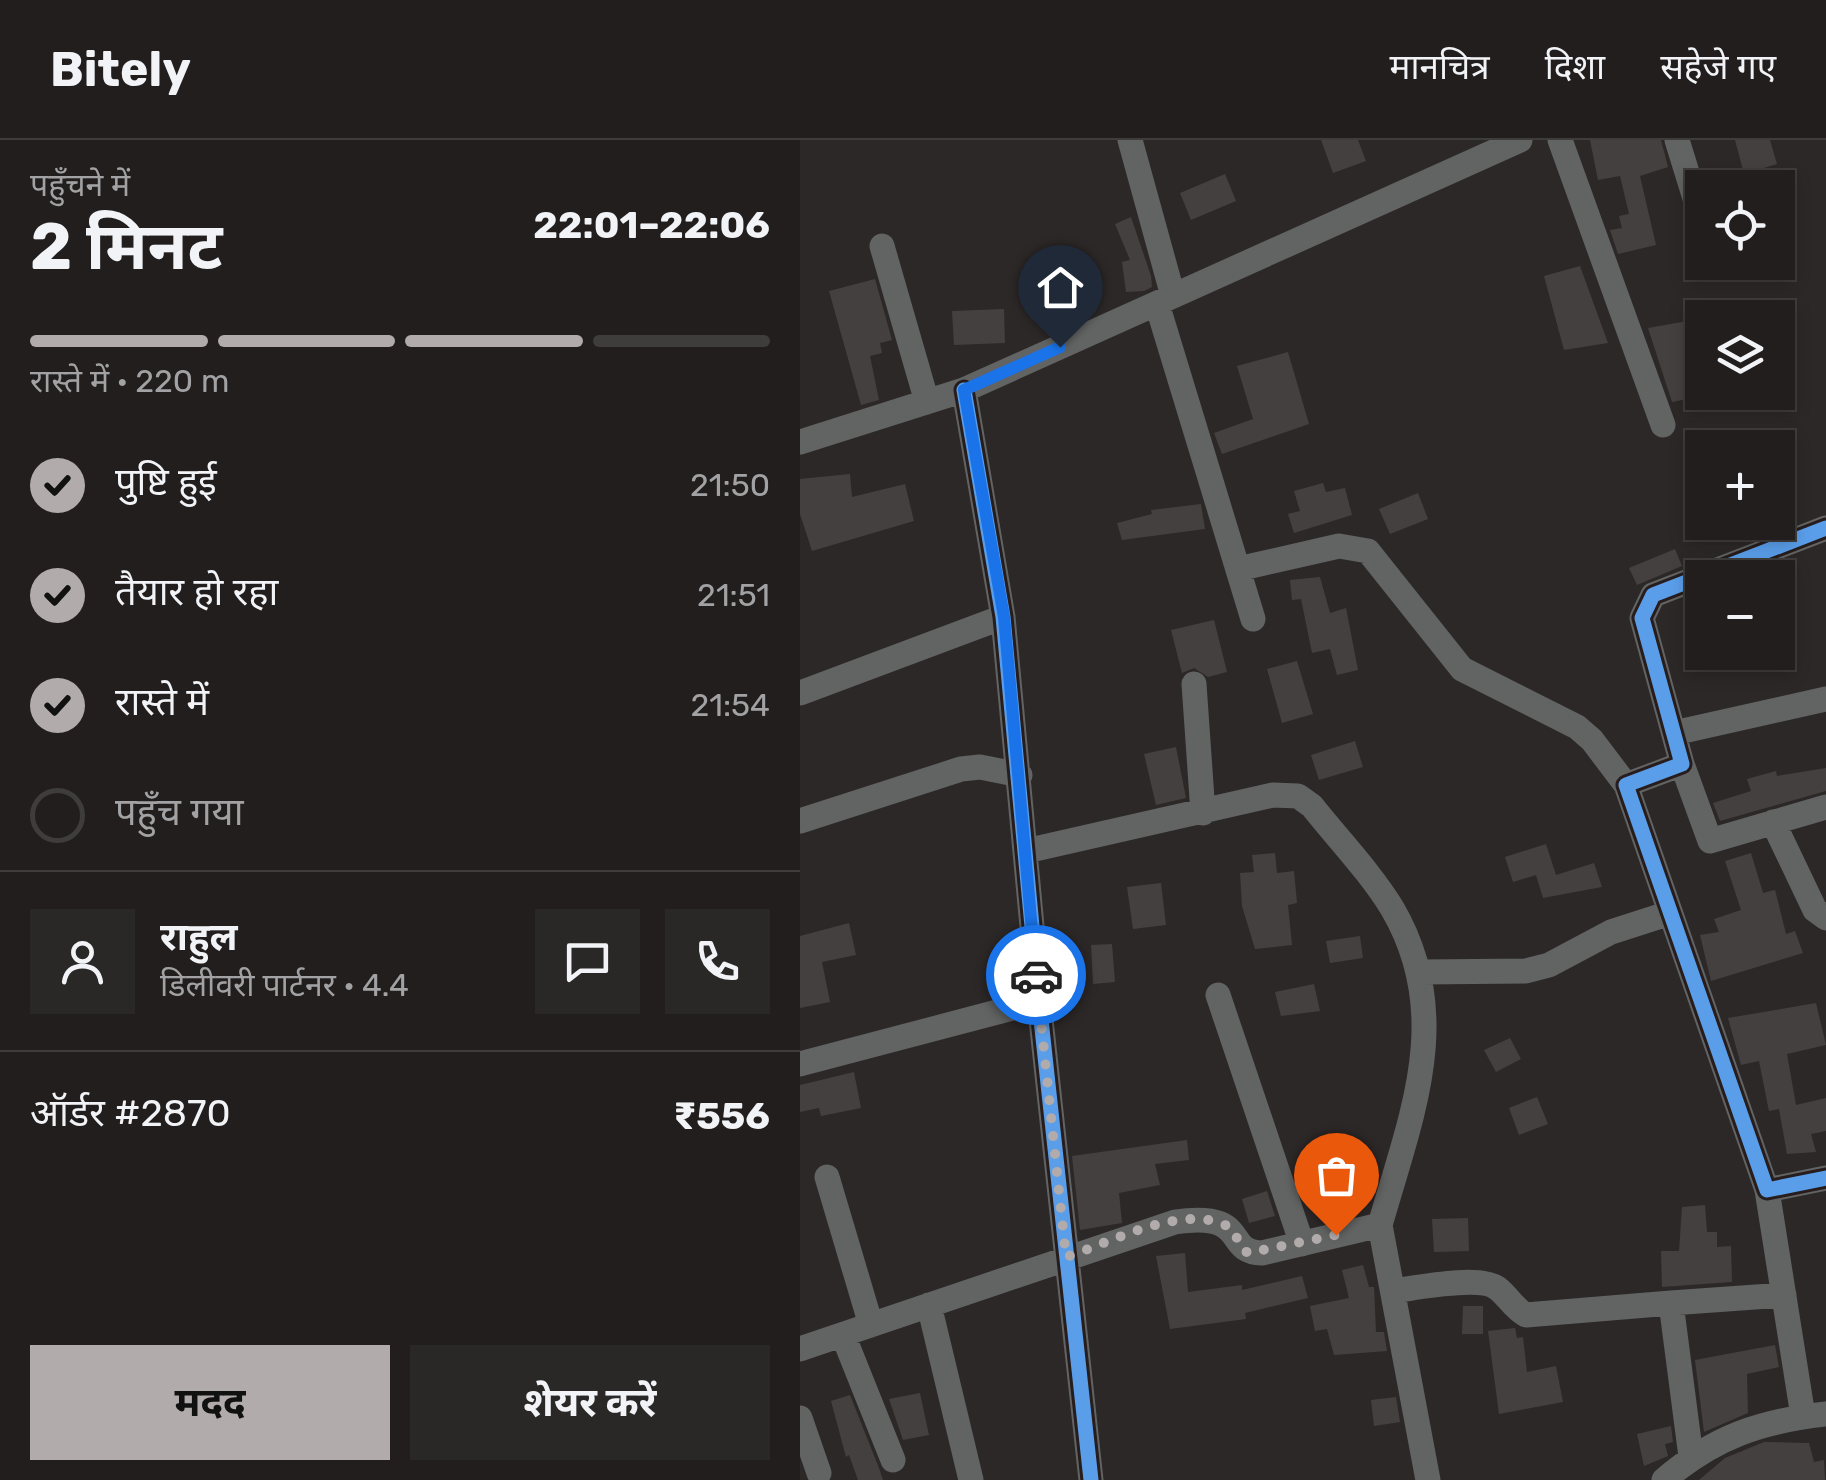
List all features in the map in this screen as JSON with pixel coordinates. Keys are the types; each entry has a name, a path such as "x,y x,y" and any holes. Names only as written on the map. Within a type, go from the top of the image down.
{"street":[{"path":"1130,140 1165,300 1254,619"},
{"path":"800,442 964,390 1520,140"},
{"path":"1560,140 1663,424"},
{"path":"1677,140 1686,170"},
{"path":"882,246 927,402"},
{"path":"964,390 1004,617 1038,1001 1091,1480"},
{"path":"1826,528 1653,595 1644,606 1642,618 1682,764 1710,841 1826,807"},
{"path":"1238,569 1339,546 1368,551 1462,669 1576,727 1592,740 1626,785 1767,1190 1784,1295 1814,1415 1750,1426 1691,1457 1664,1480"},
{"path":"800,692 1004,617"},
{"path":"1194,684 1203,814"},
{"path":"1674,733 1826,698"},
{"path":"1626,785 1682,764"},
{"path":"800,821 960,769 980,767 1020,774"},
{"path":"1026,851 1274,795 1298,796 1312,806 1390,904 1421,972 1424,1069 1380,1225 1428,1480"},
{"path":"1773,822 1822,911"},
{"path":"1421,972 1526,971 1549,965 1611,932 1670,914"},
{"path":"1218,995 1302,1244"},
{"path":"800,1064 1038,1001"},
{"path":"827,1177 871,1325"},
{"path":"1767,1190 1826,1178"},
{"path":"800,1349 1174,1222 1205,1218 1234,1230 1240,1247 1248,1253 1380,1225"},
{"path":"1393,1290 1479,1282 1496,1288 1512,1307 1526,1315 1784,1295"},
{"path":"1671,1303 1691,1457"},
{"path":"930,1305 970,1480"},
{"path":"843,1335 893,1460"},
{"path":"800,1418 820,1473"}],"building":[{"path":"1321,140 1358,140 1366,161 1333,173"},
{"path":"1590,140 1661,140 1668,167 1640,176 1656,245 1618,254 1610,230 1622,228 1619,216 1629,214 1620,176 1598,180"},
{"path":"1735,140 1770,140 1777,164 1743,170"},
{"path":"1225,174 1236,201 1191,220 1180,193"},
{"path":"1131,217 1152,287 1126,292 1122,262 1130,260 1115,224"},
{"path":"1580,266 1608,343 1564,350 1544,276"},
{"path":"1080,272 1092,311 1058,320 1051,292 1059,290 1056,278"},
{"path":"875,279 892,340 880,343 882,353 870,356 879,400 861,405 829,291"},
{"path":"1004,309 1005,343 954,345 952,311"},
{"path":"1685,321 1685,399 1672,402 1648,328"},
{"path":"1288,352 1309,424 1222,454 1214,433 1253,419 1237,366"},
{"path":"850,474 852,497 905,484 914,521 812,551 800,514 800,479"},
{"path":"1323,483 1326,492 1345,488 1352,515 1294,533 1288,514 1300,511 1294,491"},
{"path":"1418,493 1428,519 1390,534 1379,509"},
{"path":"1201,504 1205,529 1122,540 1117,523 1152,514 1151,510"},
{"path":"1675,549 1682,566 1637,585 1629,568"},
{"path":"1320,577 1330,613 1346,608 1358,670 1337,675 1330,649 1312,653 1301,599 1292,600 1290,580"},
{"path":"1214,620 1227,672 1208,677 1194,668 1182,673 1171,630"},
{"path":"1297,661 1313,714 1282,723 1267,669"},
{"path":"1355,741 1363,767 1319,780 1311,755"},
{"path":"1176,747 1186,798 1156,805 1144,754"},
{"path":"1826,768 1826,791 1720,821 1713,803 1751,791 1747,779 1776,771 1777,776"},
{"path":"1546,844 1556,875 1594,863 1602,887 1543,898 1536,875 1513,882 1505,857"},
{"path":"1275,853 1277,873 1294,871 1297,903 1288,905 1292,945 1255,949 1242,906 1240,873 1254,872 1252,855"},
{"path":"1751,853 1763,893 1775,890 1786,934 1795,931 1803,953 1711,981 1700,935 1719,932 1714,919 1741,910 1725,861"},
{"path":"1161,883 1166,925 1133,929 1127,887"},
{"path":"849,923 856,955 822,962 830,1002 800,1008 800,936"},
{"path":"1360,936 1363,958 1330,963 1326,941"},
{"path":"1112,944 1115,982 1093,984 1091,945"},
{"path":"1314,984 1320,1011 1281,1016 1275,992"},
{"path":"1816,1003 1826,1045 1787,1054 1796,1105 1826,1098 1826,1131 1811,1134 1816,1152 1787,1154 1779,1109 1769,1111 1759,1061 1741,1065 1728,1018"},
{"path":"1510,1038 1521,1059 1496,1072 1484,1050"},
{"path":"854,1072 861,1108 821,1116 819,1108 800,1112 800,1085"},
{"path":"1537,1097 1548,1124 1519,1135 1509,1108"},
{"path":"1187,1140 1189,1160 1155,1164 1160,1185 1119,1193 1122,1223 1080,1230 1072,1156"},
{"path":"1267,1191 1275,1216 1249,1223 1242,1199"},
{"path":"1705,1205 1707,1232 1717,1232 1717,1247 1731,1246 1732,1282 1662,1287 1661,1251 1679,1251 1682,1207"},
{"path":"1468,1218 1469,1251 1434,1252 1432,1219"},
{"path":"1185,1253 1188,1292 1242,1285 1242,1290 1302,1276 1308,1298 1245,1313 1246,1319 1170,1329 1156,1256"},
{"path":"1363,1265 1369,1287 1374,1287 1376,1332 1384,1332 1387,1351 1334,1355 1327,1329 1315,1331 1310,1306 1349,1298 1342,1270"},
{"path":"1463,1306 1483,1306 1483,1334 1462,1334"},
{"path":"1515,1328 1517,1338 1523,1337 1527,1372 1556,1366 1563,1402 1499,1414 1488,1331"},
{"path":"1775,1345 1779,1367 1747,1374 1748,1413 1704,1432 1695,1360"},
{"path":"920,1393 929,1435 903,1440 889,1399"},
{"path":"850,1395 883,1480 858,1480 849,1455 846,1457 831,1401"},
{"path":"1396,1397 1400,1422 1374,1426 1371,1400"},
{"path":"1671,1426 1673,1442 1665,1444 1668,1456 1644,1466 1637,1434"},
{"path":"1764,1442 1809,1443 1814,1462 1824,1460 1825,1480 1699,1480 1725,1458"}],"cycle path":[{"path":"964,390 1003,617 1039,1001 1091,1480"},
{"path":"1826,528 1653,595 1642,618 1682,764 1626,785 1767,1190 1826,1178"}],"way so far":[{"path":"1036,975 1066,1257 1174,1222 1205,1218 1220,1220 1234,1230 1240,1247 1248,1253 1336,1235"}],"route":[{"path":"1036,975 1004,617 964,390 1060,347"}]}
